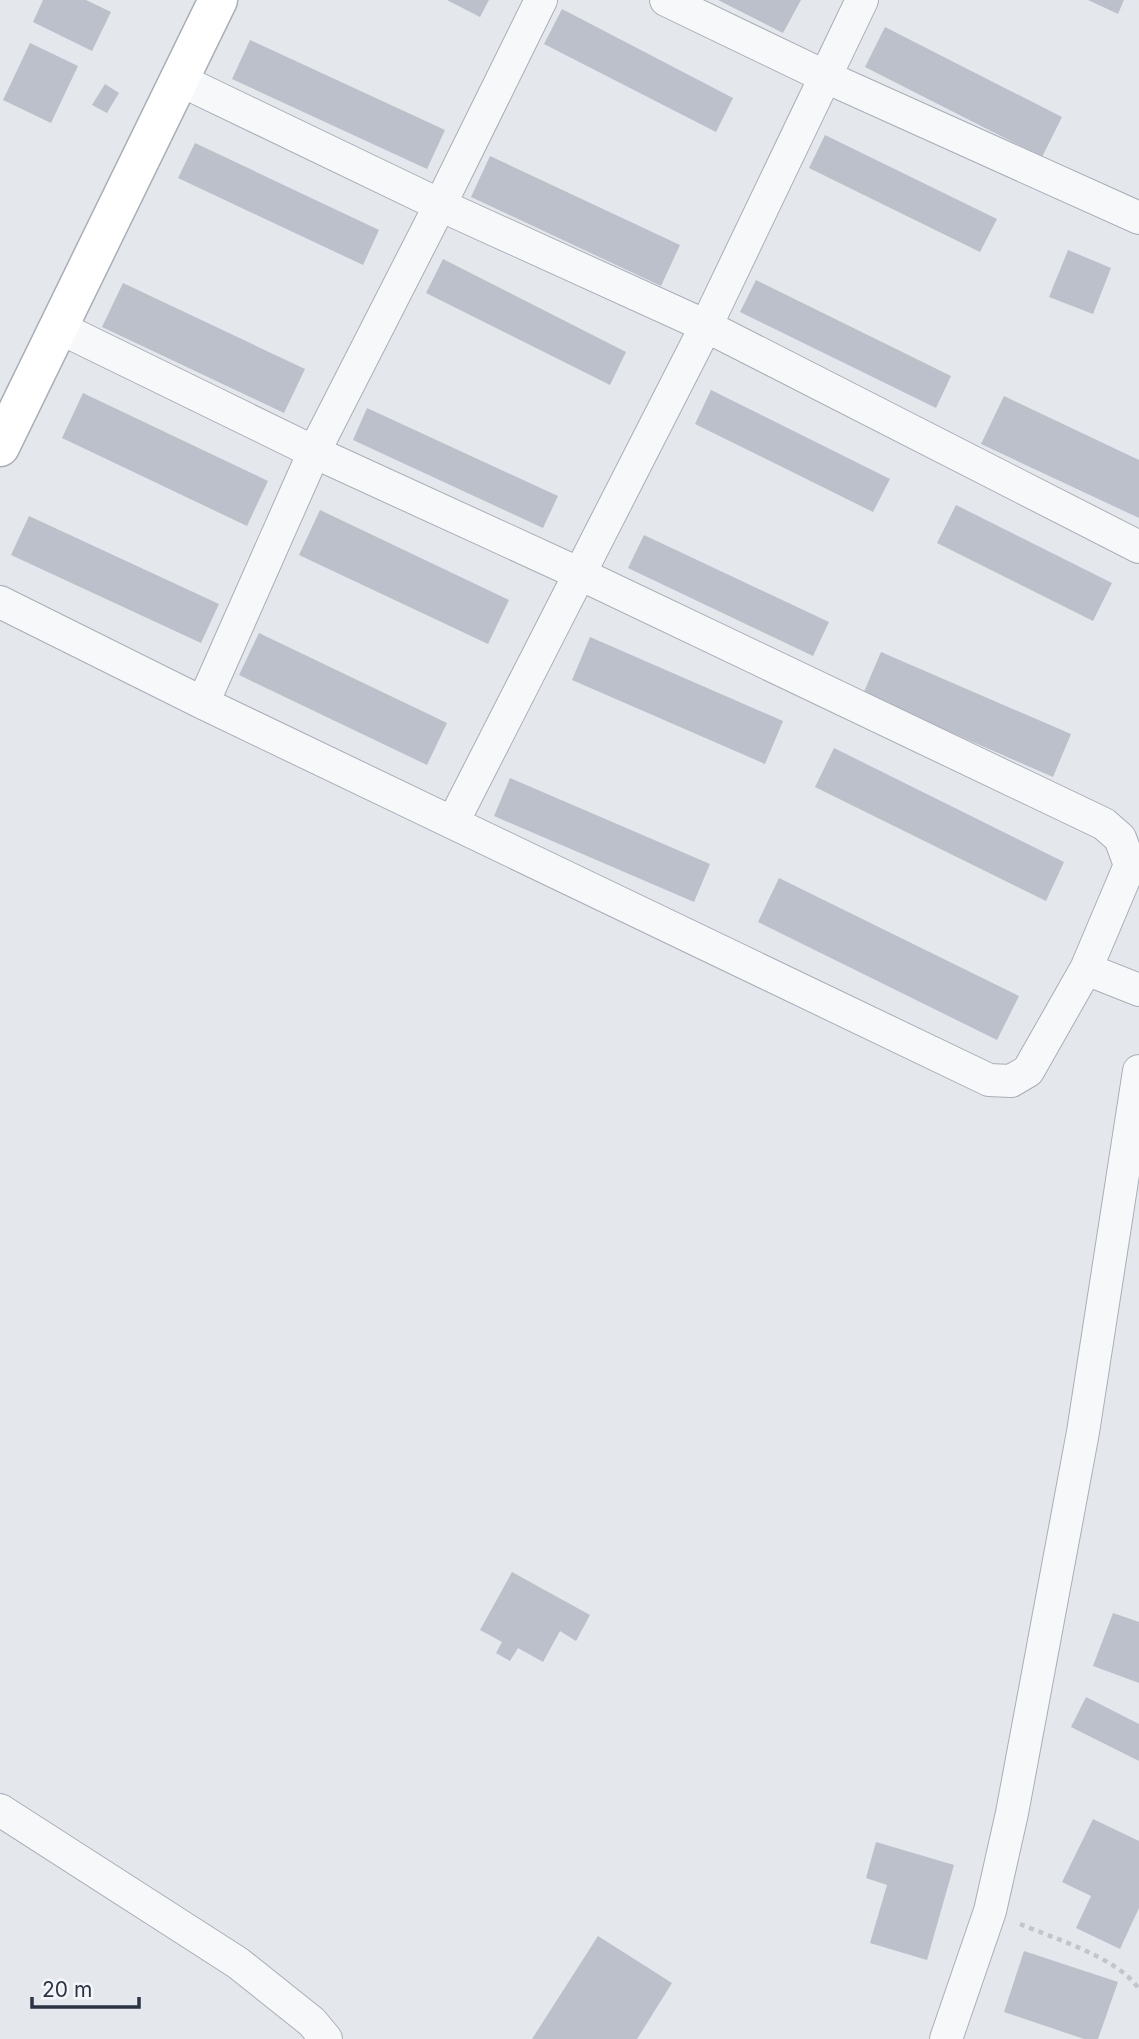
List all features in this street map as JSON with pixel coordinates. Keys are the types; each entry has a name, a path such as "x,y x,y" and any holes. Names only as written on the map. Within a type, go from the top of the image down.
{"main road":[{"path":"0,447 218,0"}],"street":[{"path":"203,703 314,452 541,0"},
{"path":"666,0 826,77 1139,218"},
{"path":"453,822 706,326 862,0"},
{"path":"180,80 440,205 706,326 1139,547"},
{"path":"0,602 203,703 989,1080 1011,1081 1028,1071 1086,969 1130,865 1120,838 1104,824 580,574 314,452 58,327"},
{"path":"1086,969 1139,990"},
{"path":"946,2039 990,1911 1012,1813 1083,1432 1139,1071"},
{"path":"0,1810 238,1963 312,2022 326,2039"}],"path":[{"path":"990,1911 1107,1961 1139,1989"}],"building":[{"path":"43,0 86,0 111,12 92,51 33,22"},
{"path":"447,0 489,0 480,17"},
{"path":"718,0 801,0 783,33"},
{"path":"1088,0 1124,0 1118,14"},
{"path":"562,9 733,98 716,132 544,44"},
{"path":"885,27 1062,117 1042,157 865,67"},
{"path":"250,40 445,130 427,169 232,79"},
{"path":"30,43 78,66 51,123 3,100"},
{"path":"105,84 119,93 107,113 92,105"},
{"path":"825,135 997,219 980,252 809,168"},
{"path":"195,143 379,230 363,265 178,178"},
{"path":"490,156 680,245 661,286 471,197"},
{"path":"1068,250 1111,268 1093,314 1049,297"},
{"path":"443,259 626,352 610,385 426,293"},
{"path":"756,280 951,376 936,408 740,312"},
{"path":"123,283 305,369 284,413 102,327"},
{"path":"711,390 890,479 873,512 695,424"},
{"path":"83,393 268,481 247,526 62,438"},
{"path":"1004,396 1139,460 1139,518 981,444"},
{"path":"367,408 558,496 543,528 353,440"},
{"path":"956,505 1112,583 1093,621 937,543"},
{"path":"320,510 509,600 488,644 299,555"},
{"path":"29,516 219,604 201,643 11,555"},
{"path":"644,535 829,622 813,656 628,568"},
{"path":"259,633 447,723 427,765 239,675"},
{"path":"590,637 783,721 765,764 572,680"},
{"path":"881,652 1071,734 1053,777 863,694"},
{"path":"834,748 1064,862 1046,901 815,787"},
{"path":"510,778 710,864 694,902 494,816"},
{"path":"779,878 1019,996 997,1040 758,922"},
{"path":"512,1572 590,1615 576,1641 560,1631 543,1662 518,1648 510,1661 496,1653 502,1642 480,1630"},
{"path":"1113,1613 1139,1622 1139,1683 1093,1666"},
{"path":"1086,1697 1139,1724 1139,1761 1071,1727"},
{"path":"1093,1819 1139,1841 1139,1908 1120,1949 1076,1928 1091,1896 1062,1882"},
{"path":"876,1842 954,1865 927,1960 870,1943 887,1885 866,1878"},
{"path":"598,1936 672,1983 637,2039 532,2039"},
{"path":"1024,1951 1118,1982 1098,2039 1084,2039 1004,2012"}]}
